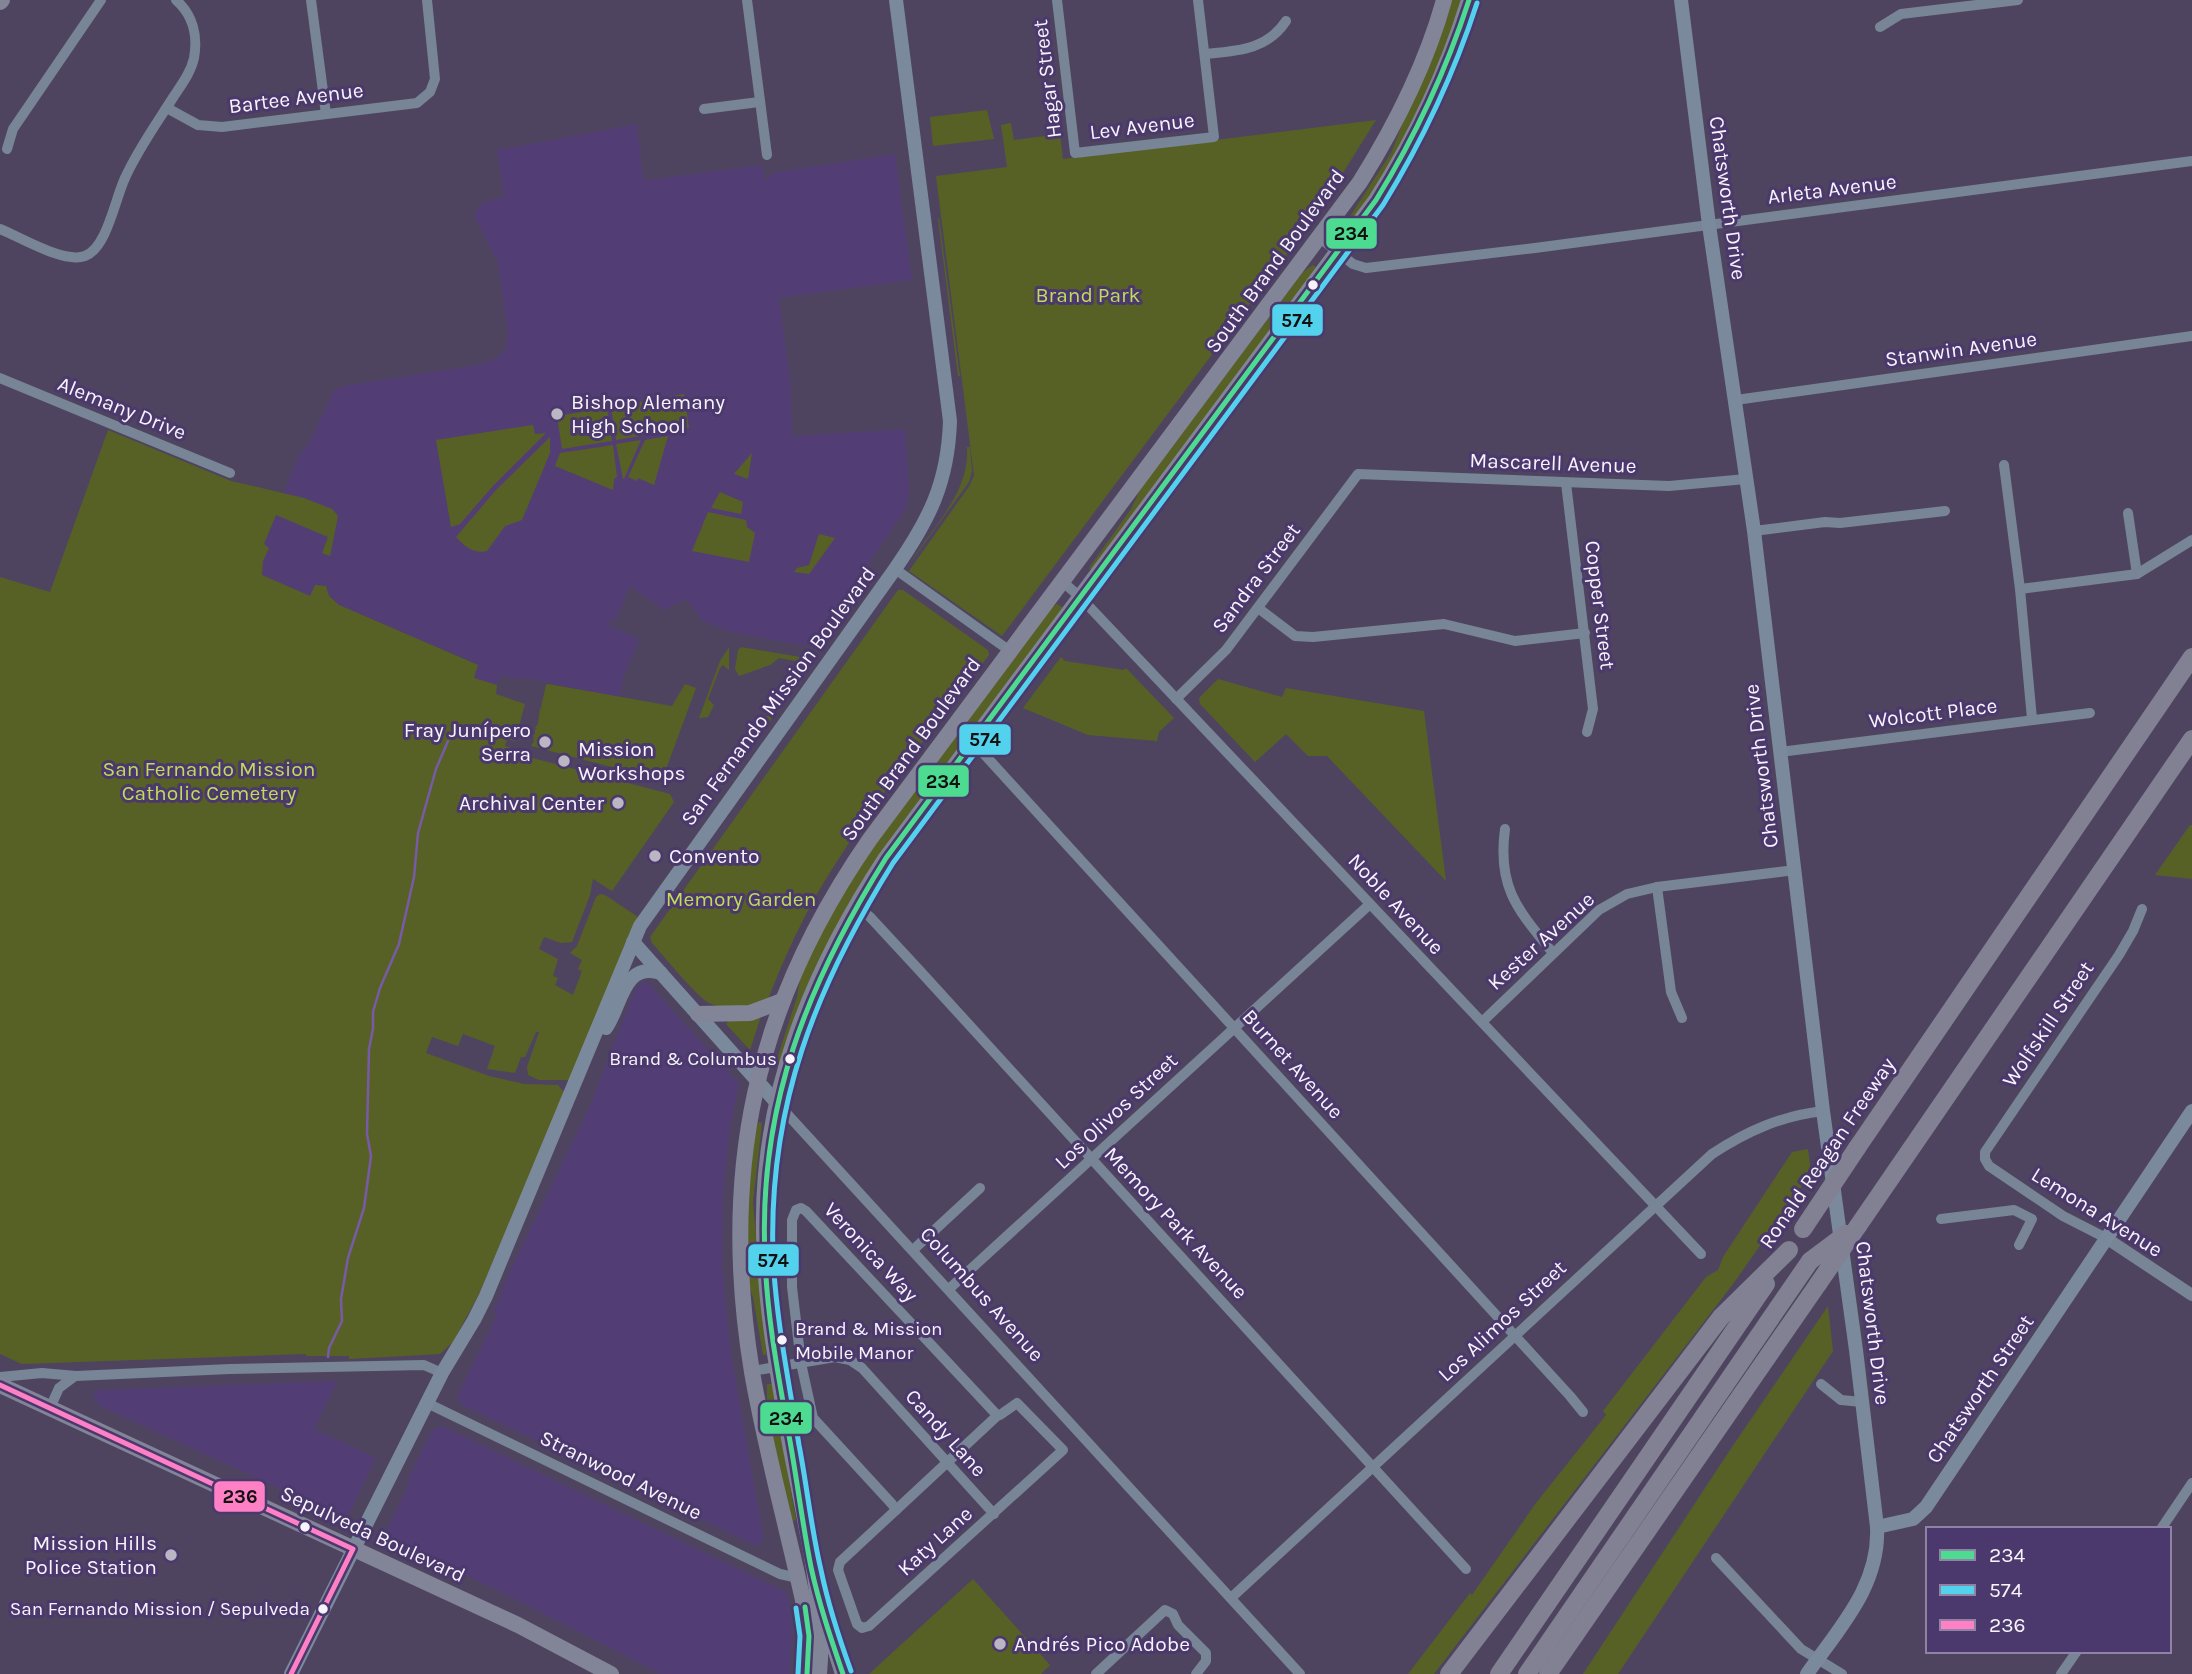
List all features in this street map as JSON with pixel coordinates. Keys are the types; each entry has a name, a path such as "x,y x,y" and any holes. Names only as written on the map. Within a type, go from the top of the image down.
{"highway":[{"name":"Ronald Reagan Freeway","path":"1499,1674 2192,657"},
{"path":"1548,1674 2192,739"},
{"path":"1527,1674 1810,1261 1858,1226"},
{"path":"1449,1674 1721,1317 1789,1250"},
{"path":"1518,1674 1748,1340 1750,1307"},
{"path":"1486,1674 1519,1644"}],"main road":[{"name":"San Fernando Mission Boulevard","path":"291,1674 442,1373 486,1296 633,942 648,914 895,569 932,509 946,463 950,421 896,0"},
{"name":"South Brand Boulevard","path":"807,1674 809,1636 752,1371 738,1234 747,1131 763,1061 782,1001 808,940 854,862 1360,182 1401,110 1424,59 1444,0"},
{"name":"South Brand Boulevard","path":"819,1674 821,1649 816,1587 769,1314 764,1232 766,1174 777,1103 789,1057 812,990 855,905 892,850 1376,200 1431,104 1454,48 1469,0"},
{"name":"Chatsworth Drive","path":"1681,0 1709,225 1754,531 1823,1111 1877,1527"},
{"name":"Columbus Avenue","path":"633,942 777,1103"},
{"path":"591,1045 608,1025 631,979 647,970 661,973"},
{"path":"698,1014 751,1013 782,1001"},
{"name":"Chatsworth Street","path":"1877,1527 1913,1519 1924,1508 2192,1111"},
{"name":"Sepulveda Boulevard","path":"0,1385 518,1625 611,1674"},
{"path":"1807,1674 1864,1592 1877,1555 1877,1527"},
{"path":"816,1587 843,1674"}],"street":[{"path":"7,149 13,129 101,0"},
{"path":"0,229 64,256 77,258 89,254 104,238 127,172 190,71 196,46 193,26 182,5 176,0"},
{"path":"311,0 326,114"},
{"name":"Bartee Avenue","path":"167,107 191,122 213,127 417,103 430,92 435,83 436,72 426,0"},
{"path":"747,0 767,155"},
{"name":"Hagar Street","path":"1057,0 1075,153"},
{"path":"1198,0 1205,54 1250,48 1272,37 1286,21"},
{"path":"1880,27 1901,14 2018,0"},
{"name":"Lev Avenue","path":"1075,153 1214,136 1205,54"},
{"path":"704,109 759,102"},
{"name":"Arleta Avenue","path":"1320,239 1353,264 1366,268 2192,161"},
{"name":"Stanwin Avenue","path":"1736,400 2192,336"},
{"name":"Alemany Drive","path":"0,378 230,473"},
{"path":"2004,465 2020,589 2032,719"},
{"name":"Mascarell Avenue","path":"1358,474 1669,486 1746,479"},
{"name":"Sandra Street","path":"1176,699 1226,650 1358,474"},
{"name":"Copper Street","path":"1566,483 1593,709 1587,732"},
{"path":"1754,531 1945,511"},
{"path":"2129,513 2137,574"},
{"path":"2020,589 2137,574 2192,540"},
{"path":"895,569 1010,651"},
{"name":"Noble Avenue","path":"1062,581 1700,1254"},
{"path":"1258,608 1296,636 1313,637 1444,624 1515,641 1585,633"},
{"name":"Wolcott Place","path":"1780,752 2090,713"},
{"name":"Burnet Avenue","path":"973,742 1583,1412"},
{"path":"1506,829 1502,853 1512,897 1521,913 1553,953"},
{"name":"Kester Avenue","path":"1482,1022 1599,910 1627,894 1657,887 1795,870"},
{"path":"1657,887 1671,992 1682,1018"},
{"name":"Los Olivos Street","path":"948,1289 1370,904"},
{"name":"Memory Park Avenue","path":"855,905 870,917 920,971 1466,1569"},
{"name":"Wolfskill Street","path":"1985,1159 1985,1152 2119,955 2142,909"},
{"name":"Columbus Avenue","path":"777,1103 1300,1674"},
{"name":"Los Alimos Street","path":"1231,1598 1712,1154 1765,1124 1823,1111"},
{"name":"Lemona Avenue","path":"1985,1159 1989,1166 2043,1203 2106,1238 2192,1295"},
{"path":"914,1250 980,1188"},
{"path":"2019,1245 2043,1203"},
{"name":"Veronica Way","path":"801,1363 792,1287 792,1220 796,1210 801,1208 998,1415"},
{"path":"1941,1219 2014,1210 2032,1219"},
{"name":"Candy Lane","path":"752,1371 835,1357 850,1360 862,1368 993,1514"},
{"path":"801,1363 813,1418 895,1510 948,1464 998,1415"},
{"path":"0,1377 42,1373 76,1376 230,1369 424,1365 442,1373"},
{"path":"50,1408 59,1388 76,1376"},
{"path":"1821,1384 1841,1400 1862,1402"},
{"name":"Stranwood Avenue","path":"427,1403 780,1574 798,1578"},
{"name":"Katy Lane","path":"895,1510 840,1562 838,1570 858,1624 862,1628 869,1626 1063,1451 1017,1403 998,1415"},
{"path":"2162,1527 2192,1483"},
{"path":"1716,1558 1801,1649 1842,1674"},
{"path":"1096,1674 1166,1610 1207,1657 1196,1674"},
{"path":"2061,1674 2076,1653"}],"shaded area":[{"name":"Bishop Alemany High School","path":"637,124 643,177 647,180 762,165 765,182 772,173 895,154 912,280 779,298 790,380 793,436 905,429 909,494 907,507 823,630 811,634 806,646 727,631 702,620 686,599 664,610 630,586 615,622 610,620 608,625 639,639 623,678 620,698 521,677 520,680 500,675 497,685 474,678 478,664 339,605 327,593 310,596 262,575 264,544 297,459 310,441 334,391 344,386 483,364 497,358 505,350 508,334 498,263 475,217 477,209 483,203 504,197 497,150"},
{"path":"647,982 739,1084 730,1127 723,1194 722,1266 731,1354 763,1535 763,1540 757,1546 464,1406 458,1400 458,1394 497,1315 493,1311 502,1288 589,1108 636,988"},
{"path":"337,1381 314,1429 376,1458 349,1514 341,1517 100,1406 92,1396 98,1390"},
{"path":"442,1426 784,1591 788,1598 792,1629 789,1674 661,1674 505,1594 389,1539 387,1529 409,1484 407,1482 432,1430"}],"green space":[{"path":"1451,0 1460,0 1459,16 1409,135 1348,229 1344,226 1391,153"},
{"path":"987,110 994,139 933,146 930,117"},
{"name":"Brand Park","path":"1376,120 1319,211 1002,636 909,571 970,485 974,475 936,176 1007,167 1001,125 1011,123 1014,140 1060,134 1063,159"},
{"path":"939,218 960,376 958,376"},
{"path":"1313,265 1318,269 1092,570 1089,568 1131,509 1141,488 1303,272"},
{"path":"684,394 689,428 616,440 611,407"},
{"path":"607,408 612,441 562,449 557,416"},
{"path":"533,425 535,434 546,433 493,486 460,524 451,527 436,440"},
{"name":"San Fernando Mission Catholic Cemetery","path":"108,430 231,481 304,498 332,509 338,516 330,556 322,553 328,537 276,515 264,544 269,548 263,561 262,575 310,596 315,585 326,586 329,596 339,605 478,665 474,678 497,685 496,694 525,704 515,741 507,739 505,746 514,749 513,753 670,794 674,802 612,891 593,879 590,895 572,942 561,943 544,937 539,949 558,959 553,976 558,978 555,985 573,995 582,971 578,969 582,960 570,953 577,946 596,897 605,895 638,917 569,1080 539,1080 528,1075 527,1067 539,1032 536,1032 525,1057 521,1057 515,1073 487,1069 495,1046 463,1034 458,1046 432,1037 426,1053 489,1076 524,1084 558,1085 564,1092 481,1290 453,1342 440,1354 349,1359 349,1356 306,1354 22,1364 0,1354 0,577 50,592"},
{"path":"668,436 654,485 628,477 645,440"},
{"path":"550,437 550,453 522,520 505,526 487,551 474,551 466,547 456,537 496,490"},
{"path":"641,440 624,479 623,479 616,444"},
{"path":"613,445 617,477 614,479 613,490 555,466 560,453"},
{"path":"967,447 970,447 972,471 969,482 911,562 956,494 963,479"},
{"path":"752,453 748,479 734,474"},
{"path":"720,492 743,502 741,514 711,508"},
{"path":"708,512 746,520 747,527 755,533 749,562 692,551"},
{"path":"819,534 835,538 809,574 794,572 797,568 809,565"},
{"name":"Memory Garden","path":"898,590 903,590 988,650 989,655 886,790 847,846 803,920 768,999 731,1008 709,1003 680,975 652,943 650,937"},
{"path":"1057,604 1065,609 881,855 779,1066 775,1065 797,997 801,973 819,934 868,853 1052,607"},
{"path":"729,647 729,670 723,665 720,668 708,699 714,705 708,717 699,718 720,661"},
{"path":"741,647 806,658 807,667 769,722 761,716 769,716 796,677 795,671 801,662 779,658 770,665 739,676 735,669 738,650"},
{"path":"1061,657 1065,661 1124,670 1126,668 1174,718 1159,732 1157,741 1088,735 1023,708"},
{"path":"1218,679 1282,697 1286,688 1424,711 1446,881 1327,756 1308,756 1286,734 1255,762 1200,704 1199,698"},
{"path":"548,684 672,706 685,684 696,688 662,780 531,746"},
{"path":"751,730 759,735 733,772 726,766 732,767 754,737"},
{"path":"2190,825 2192,879 2155,875"},
{"path":"761,1016 750,1050 726,1024 729,1020"},
{"path":"759,1122 762,1123 753,1202 766,1355 763,1355 748,1283 746,1218 755,1130"},
{"path":"1808,1149 1811,1173 1733,1284 1434,1674 1408,1674 1470,1593 1472,1595 1536,1503 1606,1415 1603,1411 1706,1277 1718,1270 1723,1257 1792,1152"},
{"path":"1828,1306 1833,1351 1618,1674 1583,1674 1728,1453"},
{"path":"767,1384 772,1384 796,1520 792,1521 767,1417"},
{"path":"973,1579 1050,1665 1041,1674 869,1674"}],"waterway":[{"path":"328,1357 329,1348 342,1321 341,1299 348,1258 364,1208 371,1156 367,1134 369,1049 373,1012 399,944 414,877 418,833 436,769 448,741"}],"transit line":[{"name":"234","path":"843,1674 821,1608 808,1552 768,1305 765,1202 770,1149 779,1098 793,1048 833,952 886,858 1376,200 1428,103 1469,0"},
{"name":"574","path":"851,1671 830,1608 814,1539 780,1327 773,1256 774,1201 779,1149 788,1099 819,1003 865,910 893,863 1383,205 1436,106 1477,3"},
{"name":"236","path":"0,1385 353,1549 291,1674"},
{"name":"234","path":"805,1607 809,1636 807,1674"},
{"name":"574","path":"796,1608 800,1636 798,1674"}],"place":[{"name":"Bishop Alemany High School","path":"557,414"},
{"name":"Fray Junípero Serra","path":"545,742"},
{"name":"Mission Workshops","path":"564,761"},
{"name":"Archival Center","path":"618,803"},
{"name":"Convento","path":"655,856"},
{"name":"Brand & Columbus","path":"790,1059"},
{"name":"Brand & Mission Mobile Manor","path":"782,1340"},
{"name":"Mission Hills Police Station","path":"171,1555"},
{"name":"San Fernando Mission / Sepulveda","path":"323,1609"},
{"name":"Andrés Pico Adobe","path":"1000,1644"}]}
